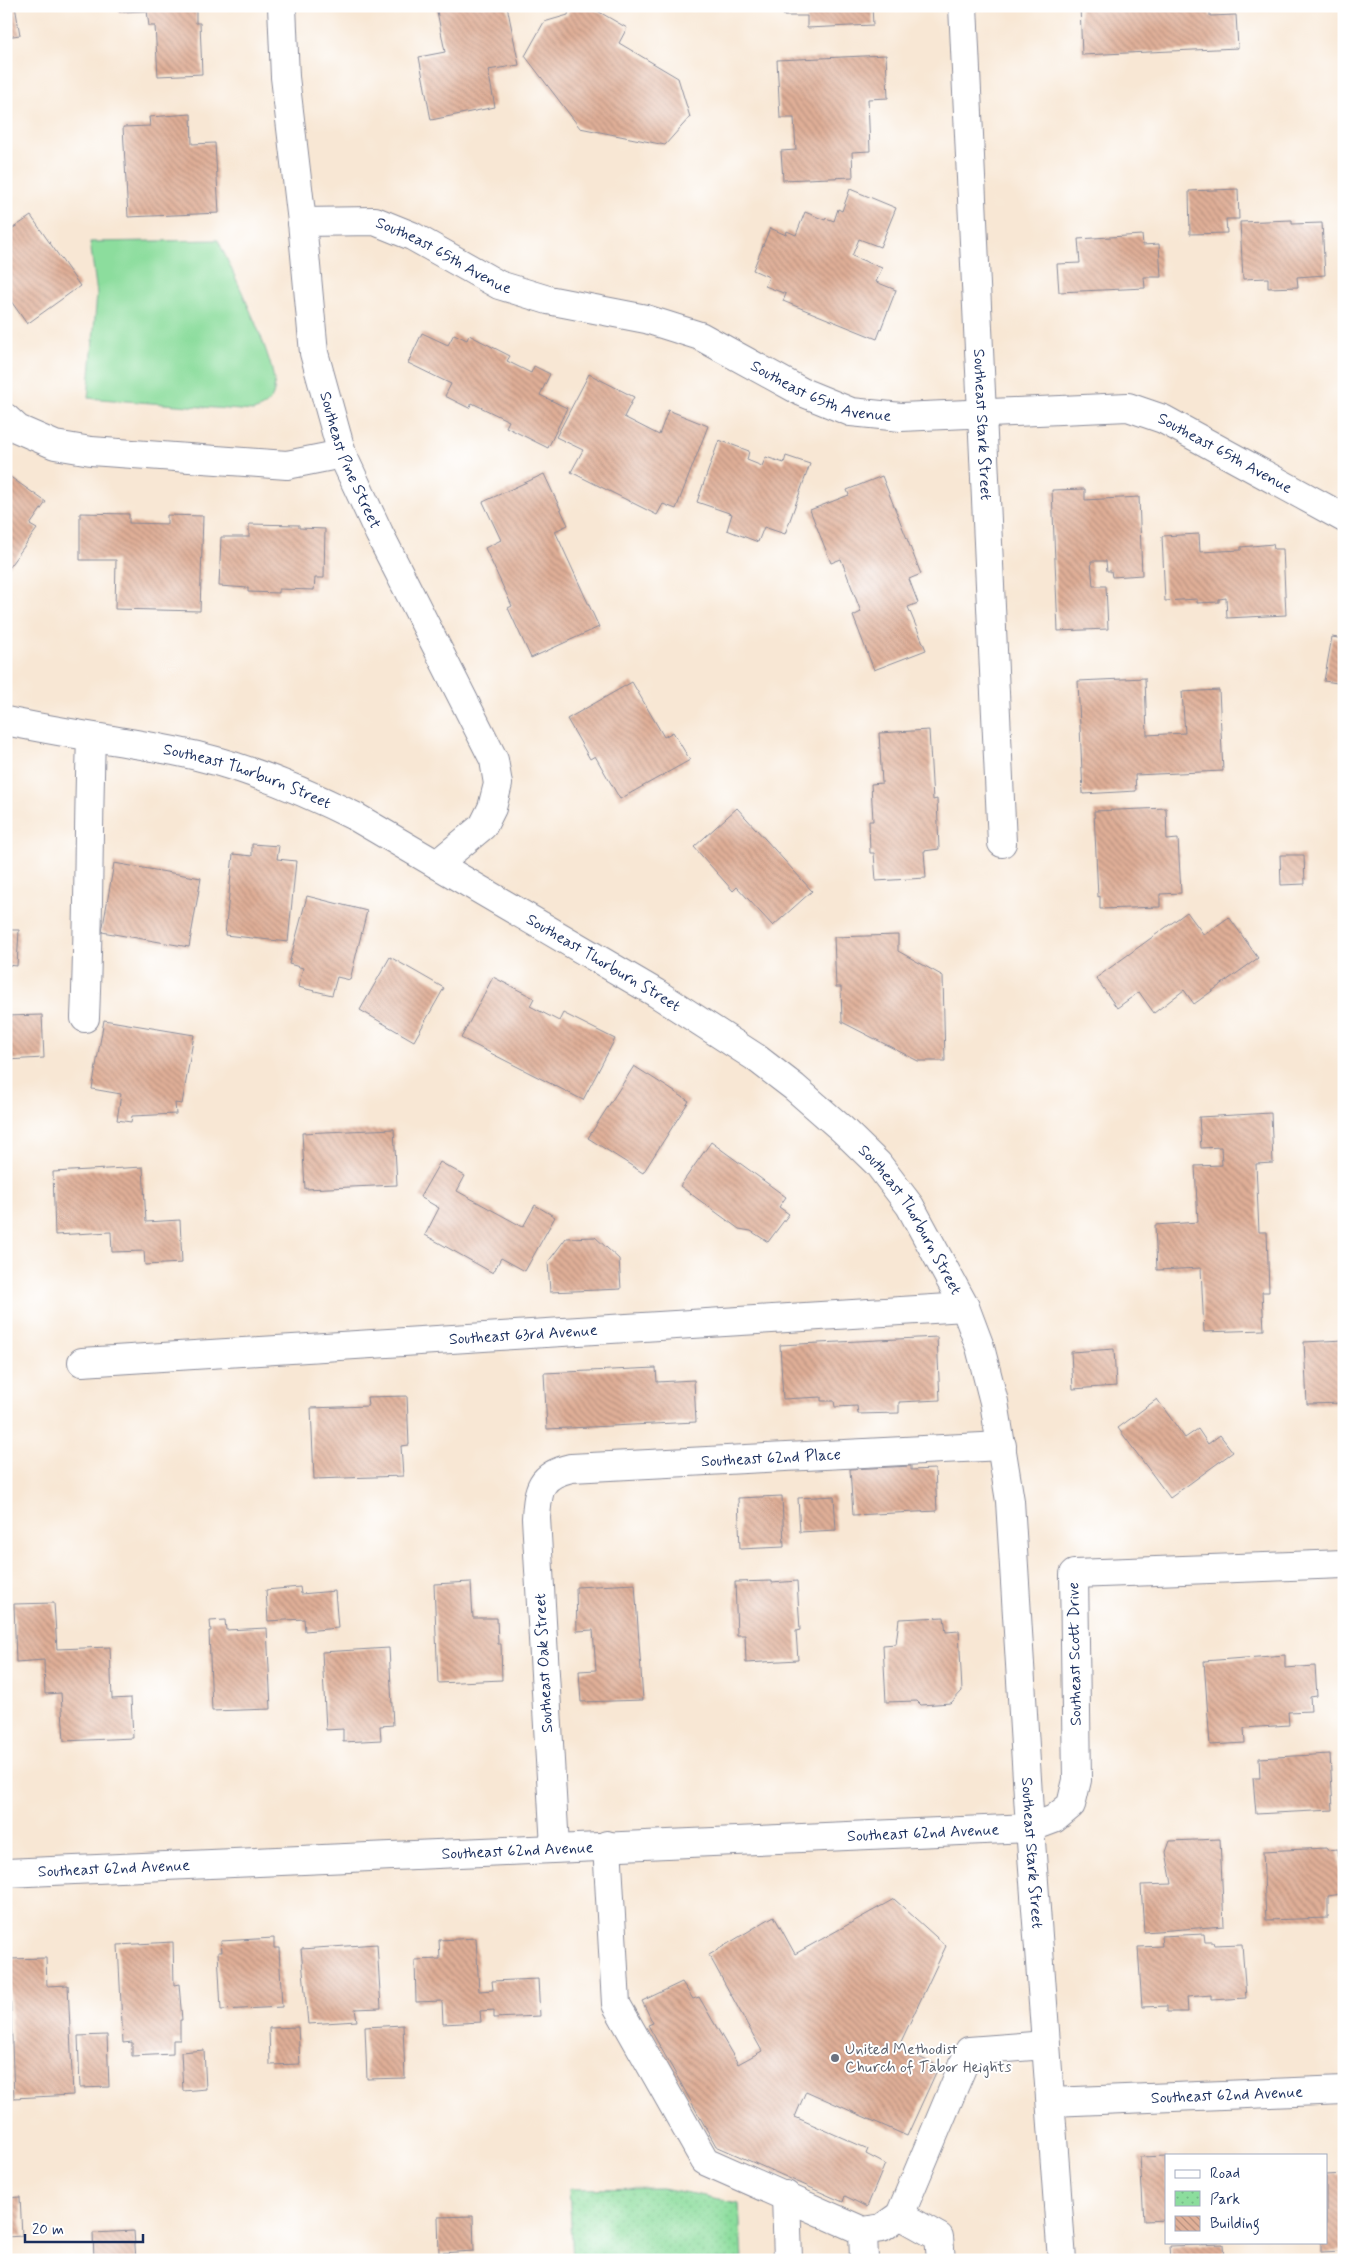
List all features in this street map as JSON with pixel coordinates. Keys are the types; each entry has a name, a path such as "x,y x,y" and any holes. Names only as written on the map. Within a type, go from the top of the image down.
{"street":[{"name":"Southeast Pine Street","path":"282,6 285,77 302,222 314,353 342,454 379,533 494,760 498,784 492,808 483,826 437,864"},
{"name":"Southeast Stark Street","path":"963,6 1002,843"},
{"name":"Southeast 65th Avenue","path":"302,222 375,221 412,236 500,285 548,300 646,319 700,336 802,392 851,412 901,417 1128,407 1163,419 1344,518"},
{"path":"6,418 18,429 55,445 92,451 288,465 342,454"},
{"name":"Southeast Thorburn Street","path":"6,721 174,751 272,779 309,793 437,864 703,1022 756,1057 794,1086 842,1128 878,1164 910,1206 964,1307 980,1347 994,1402 1002,1446"},
{"path":"85,1018 90,899 88,828 91,737"},
{"name":"Southeast 63rd Avenue","path":"82,1362 964,1307"},
{"name":"Southeast Stark Street","path":"1002,1446 1010,1501 1030,1828 1062,2260"},
{"name":"Southeast 62nd Place","path":"544,1481 555,1471 571,1468 1002,1446"},
{"name":"Southeast Oak Street","path":"544,1481 537,1499 536,1518 555,1848"},
{"name":"Southeast Scott Drive","path":"1030,1828 1054,1819 1071,1805 1077,1780 1074,1574 1344,1564"},
{"name":"Southeast 62nd Avenue","path":"6,1873 607,1845 1030,1828"},
{"path":"607,1845 616,2004 705,2161 786,2195 863,2231 882,2228 900,2215 969,2051 1046,2045"},
{"name":"Southeast 62nd Avenue","path":"1051,2102 1344,2090"},
{"path":"786,2195 788,2260"},
{"path":"900,2215 940,2237 941,2260"},
{"path":"863,2231 864,2260"}],"green space":[{"path":"218,240 253,317 269,361 274,379 274,391 269,401 264,406 253,411 88,398 97,294 90,242"},
{"path":"663,2188 739,2203 742,2260 573,2260 569,2189"}],"building":[{"path":"6,6 15,6 20,35 6,37"},
{"path":"118,6 196,6 196,23 200,23 202,74 158,76 155,26 149,26 147,11 119,12"},
{"path":"436,6 507,6 519,65 488,70 495,107 431,120 419,57 445,52"},
{"path":"570,6 589,6 627,28 619,43 678,78 690,117 665,145 580,128 525,56 544,22 568,15"},
{"path":"783,6 872,6 873,25 807,28 807,16 784,16"},
{"path":"1080,6 1210,6 1210,16 1236,15 1238,48 1082,55"},
{"path":"886,55 888,98 868,99 870,151 852,152 853,177 783,180 781,151 796,150 794,118 780,118 777,60"},
{"path":"191,114 192,144 215,143 219,213 128,217 123,127 150,126 149,117"},
{"path":"850,189 896,208 880,247 859,239 852,256 882,268 876,282 896,290 877,339 783,301 786,294 765,286 769,277 753,270 770,228 786,235 787,231 796,235 805,212 825,220 826,218 834,221 838,209 842,211"},
{"path":"1238,189 1239,219 1226,219 1227,233 1190,234 1189,191"},
{"path":"31,216 80,286 27,324 6,294 6,233"},
{"path":"1292,220 1292,224 1322,223 1325,275 1297,277 1298,287 1268,288 1268,278 1243,279 1240,222"},
{"path":"1142,235 1143,245 1159,244 1161,277 1144,277 1145,288 1059,292 1057,264 1080,263 1078,239"},
{"path":"422,333 448,345 454,334 467,340 469,335 510,356 507,361 531,373 534,366 550,374 540,395 567,408 548,448 506,427 509,421 472,403 469,408 445,396 451,384 408,363"},
{"path":"589,374 634,397 624,417 659,435 668,410 708,426 676,509 663,504 657,515 571,472 583,450 556,437"},
{"path":"719,440 749,451 747,460 762,466 766,457 784,463 786,456 810,464 785,534 764,527 758,542 727,530 732,514 697,502"},
{"path":"544,474 568,525 555,531 599,627 531,658 508,608 512,606 485,548 501,540 483,502"},
{"path":"9,476 46,502 30,525 37,529 9,567 6,565 6,480"},
{"path":"882,476 921,574 909,579 918,603 908,607 926,650 874,670 853,616 861,612 841,559 831,563 810,510 849,495 847,490"},
{"path":"1085,489 1085,500 1139,497 1142,575 1112,577 1111,571 1107,571 1106,561 1091,561 1093,586 1106,586 1108,629 1058,631 1052,490"},
{"path":"80,513 129,514 129,523 167,524 167,515 203,516 200,611 115,609 116,560 80,560"},
{"path":"249,524 299,525 299,528 325,529 324,578 315,578 314,590 279,589 279,593 248,592 248,588 219,586 221,537 249,537"},
{"path":"1199,534 1200,552 1241,550 1241,547 1273,544 1274,549 1283,549 1286,615 1227,618 1226,598 1219,599 1219,602 1197,603 1197,599 1165,601 1162,536"},
{"path":"1332,637 1344,639 1344,684 1324,681"},
{"path":"1145,678 1147,735 1185,733 1182,692 1219,690 1223,771 1135,775 1136,791 1083,794 1078,681"},
{"path":"632,682 664,737 673,732 690,760 620,799 595,756 590,759 567,719"},
{"path":"929,730 933,800 937,799 939,849 924,851 926,878 876,881 874,853 870,853 869,821 873,821 871,784 882,783 879,733"},
{"path":"737,808 812,891 773,926 737,887 733,891 694,847"},
{"path":"1166,808 1167,840 1178,839 1181,893 1160,894 1160,907 1100,909 1094,811"},
{"path":"252,844 279,846 277,859 296,861 288,942 225,935 233,854 252,856"},
{"path":"1280,855 1304,855 1305,884 1281,885"},
{"path":"114,863 201,878 189,947 102,932"},
{"path":"307,896 367,911 350,980 337,977 332,995 298,987 303,968 289,964"},
{"path":"1187,912 1204,935 1229,917 1258,958 1194,1004 1184,990 1154,1013 1139,992 1117,1008 1096,978"},
{"path":"6,930 19,930 17,966 6,965"},
{"path":"898,935 898,951 943,976 945,1061 918,1061 842,1022 841,987 836,987 834,937"},
{"path":"390,957 444,988 414,1041 360,1010"},
{"path":"493,977 534,998 530,1006 559,1021 563,1013 615,1039 583,1100 461,1038"},
{"path":"42,1015 44,1058 6,1060 6,1016"},
{"path":"104,1020 194,1035 182,1104 175,1103 176,1114 132,1116 131,1122 117,1120 121,1094 92,1089"},
{"path":"634,1066 689,1101 643,1173 588,1138"},
{"path":"1271,1113 1273,1163 1256,1164 1259,1232 1267,1232 1269,1292 1262,1292 1264,1330 1204,1332 1201,1268 1157,1270 1155,1225 1198,1222 1195,1166 1222,1165 1221,1147 1201,1148 1199,1117"},
{"path":"394,1129 397,1185 305,1189 302,1133"},
{"path":"711,1142 786,1197 779,1207 789,1214 768,1242 751,1231 739,1229 680,1186"},
{"path":"440,1162 465,1176 457,1191 523,1227 535,1205 555,1217 525,1271 501,1258 493,1273 425,1235 439,1208 420,1197"},
{"path":"143,1167 146,1222 180,1220 182,1263 145,1265 144,1251 112,1252 111,1232 55,1235 53,1172"},
{"path":"595,1237 619,1259 621,1289 550,1292 548,1262 566,1238"},
{"path":"937,1337 940,1400 899,1402 899,1413 858,1414 857,1406 835,1407 834,1401 821,1401 821,1397 783,1399 780,1345"},
{"path":"1344,1340 1344,1403 1307,1404 1304,1342"},
{"path":"1114,1349 1116,1386 1073,1389 1071,1352"},
{"path":"656,1368 657,1382 694,1380 696,1422 547,1429 544,1373"},
{"path":"407,1396 409,1445 401,1446 403,1476 314,1479 311,1408 368,1406 367,1397"},
{"path":"1157,1399 1185,1438 1198,1429 1208,1444 1220,1435 1233,1452 1170,1498 1118,1428"},
{"path":"911,1466 911,1470 935,1469 937,1511 853,1515 850,1469"},
{"path":"782,1496 784,1547 740,1549 738,1498"},
{"path":"834,1496 836,1530 800,1532 798,1498"},
{"path":"772,1581 772,1583 797,1581 800,1630 796,1631 798,1660 746,1663 745,1635 737,1635 735,1582"},
{"path":"471,1582 473,1618 497,1618 498,1644 501,1644 502,1680 438,1683 434,1584"},
{"path":"635,1584 643,1700 581,1702 579,1671 596,1670 593,1630 577,1631 576,1587"},
{"path":"300,1587 301,1594 335,1591 338,1628 305,1631 304,1619 268,1621 266,1590"},
{"path":"54,1603 57,1649 110,1647 112,1699 131,1698 133,1738 64,1741 61,1693 45,1694 44,1660 16,1662 14,1604"},
{"path":"944,1617 946,1632 959,1631 962,1691 951,1703 921,1705 917,1701 886,1702 883,1645 896,1644 899,1619"},
{"path":"225,1620 226,1630 267,1628 271,1709 212,1711 210,1621"},
{"path":"389,1648 393,1725 380,1726 381,1740 343,1742 343,1729 326,1730 322,1652"},
{"path":"1285,1655 1285,1668 1315,1666 1317,1696 1310,1697 1311,1711 1288,1712 1289,1725 1244,1728 1245,1743 1210,1745 1204,1661"},
{"path":"1330,1754 1333,1810 1256,1814 1253,1778 1260,1778 1259,1758"},
{"path":"1220,1839 1224,1926 1144,1932 1141,1885 1172,1884 1166,1852 1170,1841"},
{"path":"1327,1848 1327,1850 1338,1849 1341,1894 1328,1896 1328,1918 1266,1920 1263,1851"},
{"name":"United Methodist Church of Tabor Heights","path":"894,1899 946,1946 898,2048 939,2066 907,2136 806,2091 795,2117 868,2149 866,2154 885,2164 867,2207 845,2196 843,2202 716,2146 648,2025 653,2023 642,2001 682,1982 693,1999 699,1997 738,2064 762,2051 709,1955 774,1916 795,1954"},
{"path":"1204,1934 1205,1942 1213,1942 1214,1945 1242,1944 1246,1998 1211,2000 1211,1995 1187,1997 1188,2012 1167,2012 1167,2006 1142,2007 1138,1947 1162,1946 1161,1936"},
{"path":"274,1938 274,1948 279,1948 282,2007 221,2010 218,1952 222,1952 221,1941"},
{"path":"476,1938 479,1991 493,1990 492,1981 538,1979 540,2016 494,2018 494,2010 480,2011 481,2022 443,2024 442,2001 416,2002 415,1960 440,1959 439,1940"},
{"path":"173,1942 174,1985 179,1984 182,2020 180,2020 180,2040 173,2040 173,2054 132,2056 132,2042 123,2043 118,1945"},
{"path":"377,1944 381,2008 355,2009 357,2021 308,2024 301,1949"},
{"path":"46,1958 47,1986 68,1985 73,2095 14,2098 9,1959"},
{"path":"403,2025 405,2078 367,2079 365,2027"},
{"path":"298,2027 300,2064 270,2065 269,2028"},
{"path":"107,2035 109,2087 80,2088 78,2036"},
{"path":"204,2050 206,2089 183,2091 181,2052"},
{"path":"1165,2156 1165,2220 1144,2221 1140,2157"},
{"path":"1344,2174 1344,2251 1321,2252 1321,2244 1328,2244 1328,2175"},
{"path":"20,2197 22,2236 6,2237 6,2198"},
{"path":"473,2216 474,2251 439,2253 438,2217"},
{"path":"134,2231 136,2260 94,2260 93,2233"},
{"path":"1223,2244 1224,2260 1171,2260 1170,2246"}],"place":[{"name":"United Methodist Church of Tabor Heights","path":"835,2058"}]}
